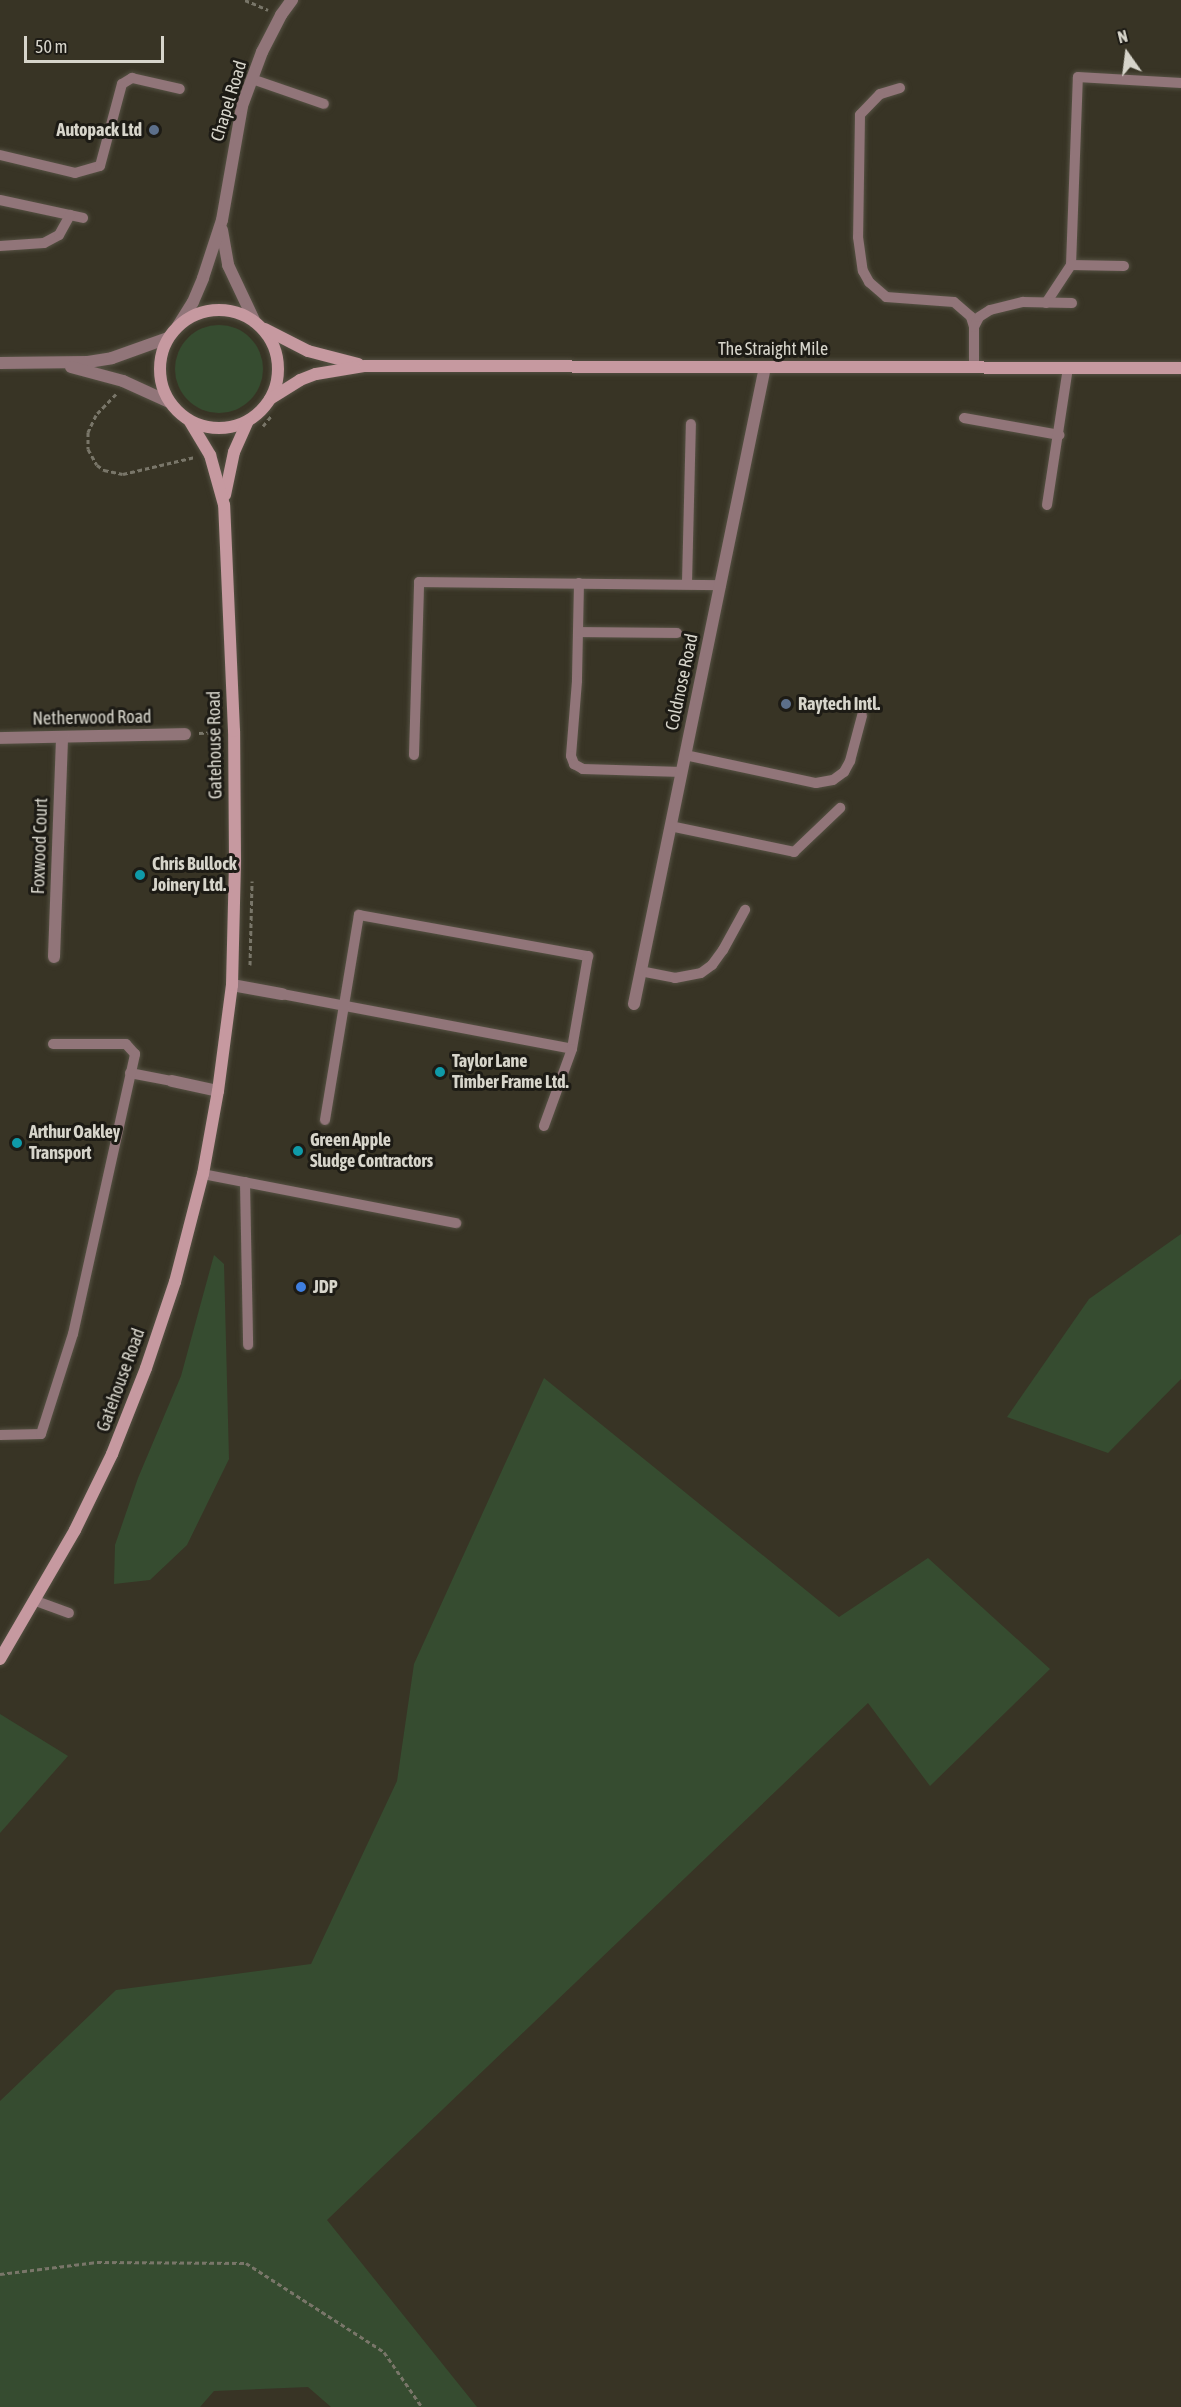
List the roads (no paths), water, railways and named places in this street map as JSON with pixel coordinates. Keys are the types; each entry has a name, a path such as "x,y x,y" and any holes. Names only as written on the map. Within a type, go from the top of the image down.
{"main road":[{"path":"220,310 235,312 258,325 273,346 279,369 275,404 248,421 233,427 217,429 190,422 169,402 159,376 160,357 168,338 178,326 197,314 220,310"},
{"name":"The Straight Mile","path":"258,325 308,351 365,366"},
{"name":"The Straight Mile","path":"275,404 284,388 316,374 365,366 1181,368"},
{"name":"Gatehouse Road","path":"224,505 234,452 248,421"},
{"name":"Gatehouse Road","path":"0,1659 36,1601 75,1530 112,1454 175,1282 203,1174 218,1091 232,985 235,860 234,731 224,505 210,455 190,422"}],"street":[{"name":"Chapel Road","path":"178,326 197,294 222,220 232,147 242,106 281,15 292,0"},
{"name":"Chapel Road","path":"222,220 228,265 258,325"},
{"path":"0,363 58,364 112,358 168,338"},
{"path":"58,364 123,381 169,402"},
{"name":"Coldnose Road","path":"634,1004 765,367"},
{"name":"Netherwood Road","path":"0,738 185,734"},
{"name":"Foxwood Court","path":"54,957 62,737"},
{"path":"232,985 282,994"},
{"path":"172,1081 218,1091"}],"lane":[{"path":"1046,303 1071,265 1078,77 1181,83"},
{"path":"0,155 75,172 100,166 122,84 132,78 180,89"},
{"path":"252,79 324,104"},
{"path":"900,88 880,94 860,115 858,237 863,271 869,282 886,297 954,302 971,317 974,327 974,368"},
{"path":"0,200 83,218"},
{"path":"0,246 44,243 59,235 70,215"},
{"path":"1071,265 1124,266"},
{"path":"974,327 979,317 990,310 1023,302 1072,303"},
{"path":"1047,505 1068,368"},
{"path":"964,418 1059,435"},
{"path":"687,583 691,424"},
{"path":"414,755 419,582 721,585"},
{"path":"579,583 571,756 574,764 583,769 681,772"},
{"path":"578,632 677,633"},
{"path":"685,755 816,783 833,780 843,772 850,761 862,716"},
{"path":"670,826 794,852 840,808"},
{"path":"640,971 675,978 701,974 712,965 723,950 745,910"},
{"path":"325,1120 359,915 588,956 572,1049 544,1126"},
{"path":"282,994 572,1049"},
{"path":"0,1435 41,1434 73,1334 135,1054 126,1044 53,1044"},
{"path":"130,1073 172,1081"},
{"path":"203,1174 456,1223"},
{"path":"245,1182 248,1345"},
{"path":"36,1601 69,1613"}],"place":[{"name":"Autopack Ltd","path":"154,130"},
{"name":"Raytech Intl.","path":"786,704"},
{"name":"Chris Bullock Joinery Ltd.","path":"140,875"},
{"name":"Taylor Lane Timber Frame Ltd.","path":"440,1072"},
{"name":"Arthur Oakley Transport","path":"17,1143"},
{"name":"Green Apple Sludge Contractors","path":"298,1151"},
{"name":"JDP","path":"301,1287"}]}
